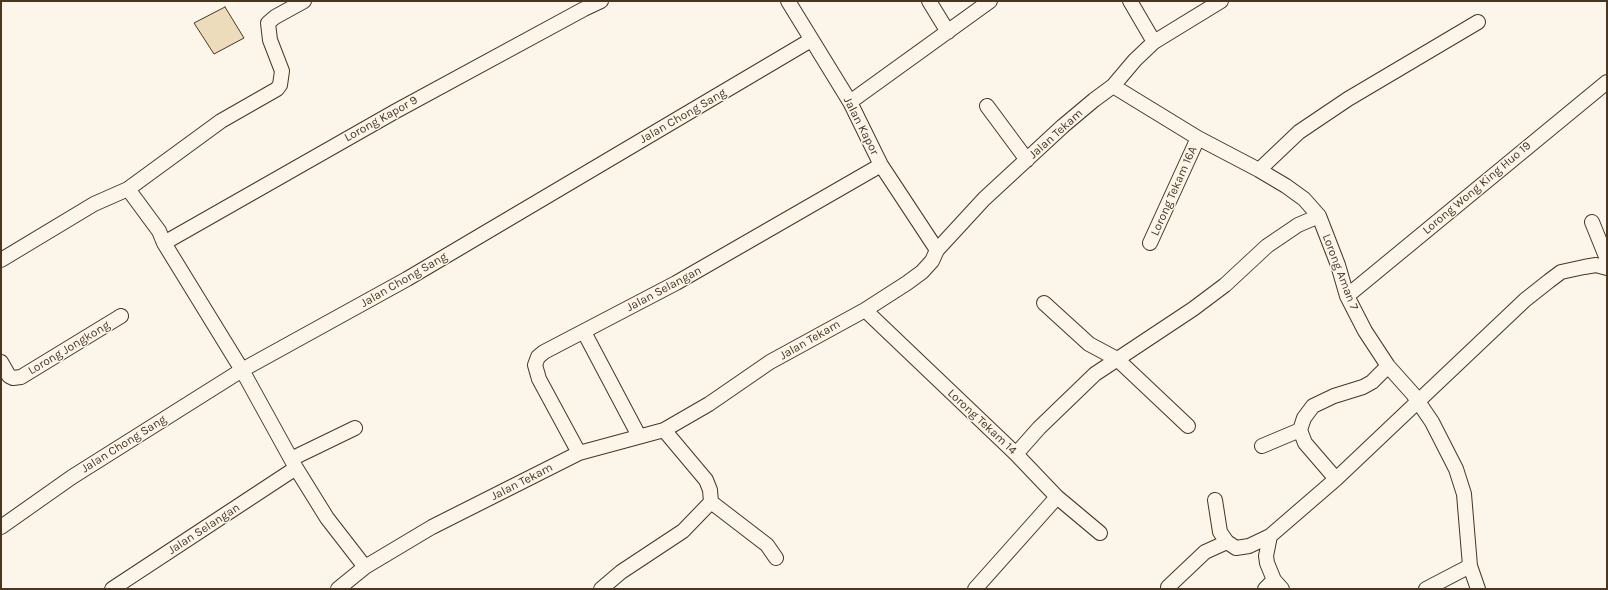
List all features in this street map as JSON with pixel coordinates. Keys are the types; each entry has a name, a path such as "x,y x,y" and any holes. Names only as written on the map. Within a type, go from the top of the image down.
{"street":[{"path":"1,260 94,204 128,189 221,121 280,85 282,71 270,40 268,23 275,16 304,1"},
{"name":"Lorong Kapor 9","path":"164,243 396,110 601,1"},
{"name":"Jalan Kapor","path":"788,1 850,102 881,166 937,250"},
{"path":"929,1 948,32"},
{"path":"850,102 990,1"},
{"path":"1130,1 1154,42"},
{"name":"Jalan Tekam","path":"338,589 366,567 432,527 579,453 664,430 709,404 770,362 865,310 922,272 932,261 937,250 984,199 1063,126 1113,86 1135,60 1154,42 1221,1"},
{"path":"1259,170 1299,132 1342,103 1478,22"},
{"name":"Jalan Chong Sang","path":"1,527 72,477 242,370 407,278 811,40"},
{"name":"Lorong Wong King Huo 19","path":"1347,296 1607,82"},
{"name":"Lorong Aman 7","path":"1113,86 1198,138 1259,170 1304,199 1319,216 1338,265 1347,296 1365,330 1388,366 1413,394 1432,422 1456,469 1464,494 1470,566 1478,589"},
{"path":"987,106 1027,160"},
{"name":"Lorong Tekam 16A","path":"1150,243 1198,138"},
{"name":"Jalan Selangan","path":"579,453 539,378 535,361 544,352 676,284 881,166"},
{"path":"128,189 159,231 164,243 242,370 294,464 327,518 366,567"},
{"path":"1016,454 1039,428 1095,374 1156,332 1194,309 1225,285 1267,246 1298,225 1319,216"},
{"path":"1592,222 1607,259"},
{"path":"1215,500 1220,532 1227,542 1236,548 1248,546 1270,536 1336,479 1525,300 1562,272 1596,265 1607,268"},
{"path":"1044,303 1089,344 1118,359 1188,426"},
{"name":"Lorong Tekam 14","path":"865,310 1016,454 1057,497 1100,533"},
{"name":"Lorong Jongkong","path":"1,362 9,376 13,378 21,377 120,316"},
{"path":"584,332 639,436"},
{"path":"1336,479 1305,443 1300,430 1304,418 1313,406 1334,396 1363,387 1372,382 1388,366"},
{"name":"Jalan Selangan","path":"112,589 294,464 355,428"},
{"path":"601,589 621,572 683,531 710,502 710,490 706,480 664,430"},
{"path":"1262,446 1300,430"},
{"path":"975,589 1057,497"},
{"path":"710,502 767,545 776,558"},
{"path":"1270,536 1266,556 1274,586"},
{"path":"1168,587 1205,552 1227,542"},
{"path":"1426,589 1470,566"}],"building":[{"path":"225,7 244,38 214,54 194,23"}]}
